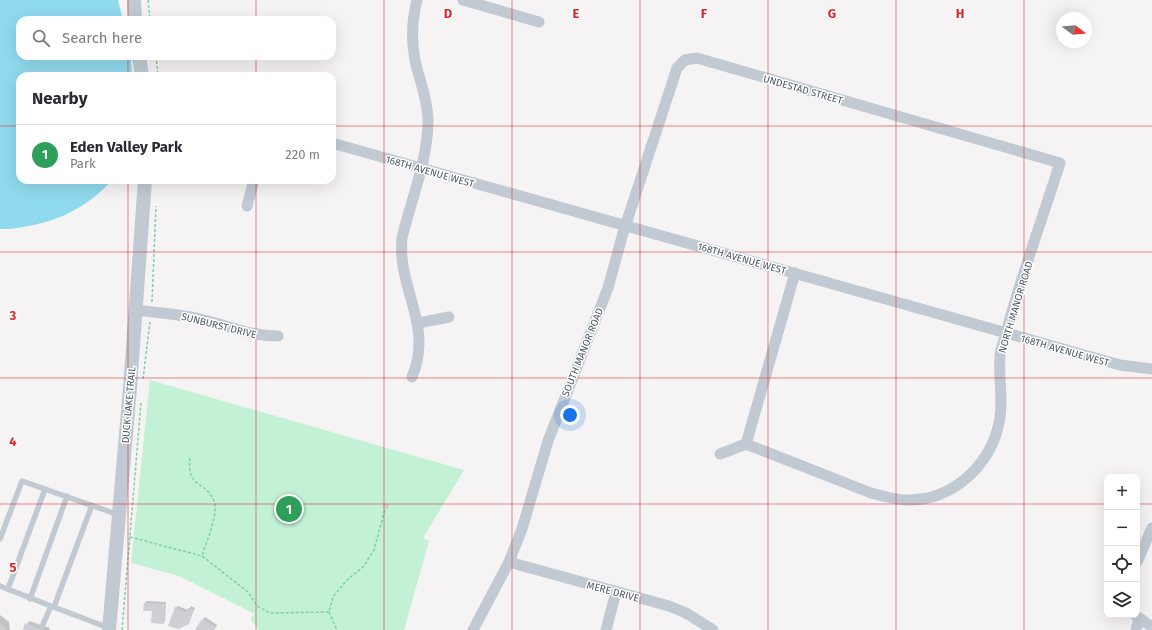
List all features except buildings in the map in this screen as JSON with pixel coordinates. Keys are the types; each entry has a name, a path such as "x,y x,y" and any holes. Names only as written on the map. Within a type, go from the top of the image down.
{"street":[{"path":"134,0 135,16"},
{"path":"412,377 420,351 418,323 400,253 402,238 421,168 427,137 428,118 426,99 415,61 412,40 416,0"},
{"path":"463,0 539,22"},
{"name":"UNDESTAD STREET","path":"677,68 685,60 697,58 931,127"},
{"path":"140,60 141,72"},
{"name":"SOUTH MANOR ROAD","path":"473,630 509,562 522,529 548,441 608,288 625,225 677,68"},
{"name":"NORTH MANOR ROAD","path":"746,444 864,490 889,498 907,500 926,498 944,492 960,483 975,471 986,456 994,440 1000,422 1000,356 1060,163 931,127"},
{"name":"168TH AVENUE WEST","path":"336,144 1120,365 1152,369"},
{"name":"DUCK LAKE TRAIL","path":"113,629 119,515 145,184"},
{"path":"247,206 253,184"},
{"path":"720,454 746,444 795,273"},
{"name":"SUNBURST DRIVE","path":"136,310 215,322 246,333 278,336"},
{"path":"418,323 449,316"},
{"path":"1140,555 1152,528"},
{"name":"MERE DRIVE","path":"509,562 669,606 686,612 712,630"},
{"path":"606,630 616,592"},
{"path":"1136,630 1137,618"},
{"path":"1138,618 1152,627"}],"lane":[{"path":"0,540 22,481 119,515"},
{"path":"8,589 45,489"},
{"path":"30,598 67,496"},
{"path":"41,630 52,607 92,505"},
{"path":"0,586 113,629"}],"path":[{"path":"148,0 150,16"},
{"path":"156,60 158,72"},
{"path":"142,383 151,312 156,203"},
{"path":"113,629 130,536 141,398"},
{"path":"190,458 189,469 193,481 207,490 214,502 214,516 202,556"},
{"path":"337,630 329,612 333,598 347,580 363,567 374,550 385,509"},
{"path":"130,536 202,556 248,592 257,606 270,613 329,612"}],"green space":[{"path":"150,380 464,470 423,538 429,541 404,630 259,630 250,619 255,614 179,576 131,563"}],"water":[{"path":"0,0 118,0 122,16 16,16 16,60 131,60 132,72 16,72 16,184 108,184 87,202 56,219 17,228 0,229"}],"place":[{"name":"Eden Valley Park","path":"289,509"}]}
